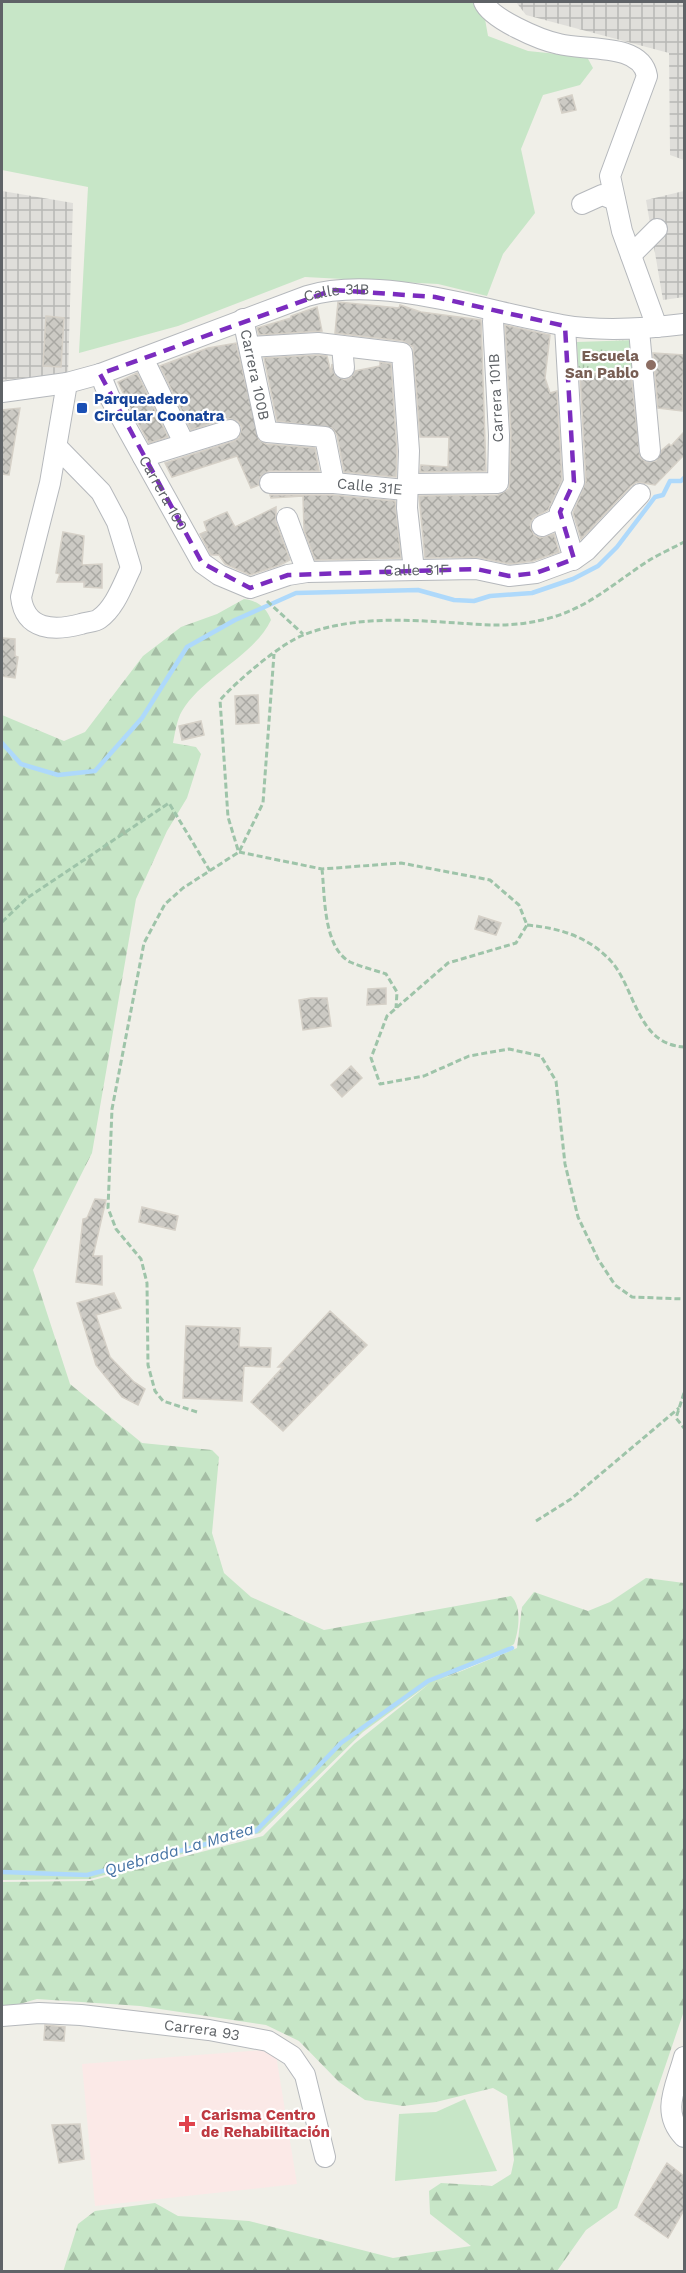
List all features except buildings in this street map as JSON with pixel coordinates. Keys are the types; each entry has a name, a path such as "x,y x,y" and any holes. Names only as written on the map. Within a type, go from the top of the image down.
{"street":[{"path":"484,2 487,8 505,21 559,45 605,48 645,66 647,76 610,176 648,328 650,451"},
{"path":"582,204 602,195 615,200"},
{"path":"631,255 657,229"},
{"name":"Calle 31B","path":"2,392 67,383 100,374 319,292 364,291 435,297 565,326 648,328 684,324"},
{"name":"Carrera 100B","path":"243,319 251,347 267,432 324,436 334,483"},
{"name":"Carrera 101B","path":"493,321 498,475"},
{"path":"542,526 558,519 574,482 565,326"},
{"path":"251,347 318,343 402,353 409,451 407,508 414,570"},
{"path":"342,346 344,368"},
{"path":"143,358 184,443"},
{"name":"Carrera 100","path":"100,374 202,562 212,571 250,588"},
{"path":"57,447 101,492 117,522 131,568 114,601 99,619 60,629 33,622 22,610 21,597 57,447 67,383"},
{"path":"143,457 230,430"},
{"name":"Calle 31E","path":"270,483 334,483 408,488 414,484 498,483 498,475"},
{"path":"560,512 572,557 587,550 640,494"},
{"path":"287,518 307,572"},
{"name":"Calle 31F","path":"250,588 288,575 307,572 477,569 509,576 536,573 572,557"},
{"name":"Carrera 93","path":"2,2016 39,2013 81,2016 209,2030 268,2041 292,2056 305,2075 325,2157"},
{"path":"684,2057 671,2103 673,2125 684,2137"}],"path":[{"path":"239,852 228,817 219,700 240,678 274,654 303,634 341,623 427,621 510,627 548,619 582,608 648,561 684,542"},
{"path":"268,602 303,634"},
{"path":"197,1412 163,1401 155,1391 148,1365 147,1283 141,1259 116,1229 108,1208 112,1109 144,943 165,904 183,888 239,852 263,803 274,654"},
{"path":"2,922 27,898 169,803 210,871"},
{"path":"239,852 322,868 401,863 490,880 519,904 527,925"},
{"path":"322,868 330,933 337,950 349,961 386,974 397,992 396,1008"},
{"path":"527,925 516,943 448,963 387,1016 371,1058 380,1084 424,1076 469,1056 509,1049 541,1056 556,1081 565,1164 578,1217 598,1259 615,1285 632,1297 684,1299"},
{"path":"527,925 556,927 582,938 601,952 612,962 642,1020 655,1036 684,1047"},
{"path":"684,1393 676,1418 684,1428"},
{"path":"536,1521 571,1499 679,1408"}],"highlighted area":[{"path":"333,290 435,297 565,326 574,482 560,512 574,559 536,573 509,576 476,569 288,575 250,588 202,563 100,374"}],"shaded area":[{"path":"516,2 684,2 684,160 670,155 669,53 526,15"},
{"path":"2,191 73,203 68,374 2,380"},
{"path":"684,191 684,297 663,300 646,200"},
{"name":"Carisma Centro de Rehabilitación","path":"275,2049 297,2184 95,2206 82,2064"}],"green space":[{"path":"2,2 482,2 488,36 528,51 587,57 593,68 580,85 543,95 521,149 535,213 503,254 487,296 438,284 305,277 178,326 79,353 88,187 2,170"},
{"path":"636,340 637,371 578,371 577,342"},
{"path":"244,599 261,605 271,620 253,644 191,699 182,711 176,726 173,743 196,747 201,754 187,798 167,831 136,899 92,1153 33,1270 70,1384 142,1443 212,1450 219,1457 212,1533 224,1573 251,1597 324,1630 511,1596 518,1612 514,1644 497,1655 435,1682 517,1648 522,1607 534,1592 588,1611 610,1602 646,1578 684,1583 684,2011 617,2208 586,2230 557,2271 63,2272 78,2224 95,2211 155,2203 178,2216 249,2221 393,2258 471,2246 430,2214 429,2191 441,2183 492,2186 511,2174 514,2160 507,2096 493,2088 436,2102 403,2106 365,2100 339,2082 299,2041 266,2025 140,2006 37,1999 2,2009 2,1882 90,1881 263,1836 354,1744 429,1684 363,1732 260,1833 90,1879 2,1880 2,715 64,741 85,732 143,656 181,627 217,614"},
{"path":"465,2099 497,2171 395,2181 399,2114 436,2112"}],"waterway":[{"path":"2,743 21,764 58,775 95,771 142,718 187,647 235,620 296,593 418,590 454,600 474,601 490,596 532,593 573,579 598,566 617,547 655,497 663,495 670,481 681,481 684,478"},
{"name":"Quebrada La Matea","path":"2,1872 87,1875 256,1831 341,1743 428,1681 512,1648"}],"place":[{"name":"Escuela San Pablo","path":"651,365"},
{"name":"Parqueadero Circular Coonatra","path":"82,408"},
{"name":"Carisma Centro de Rehabilitación","path":"187,2124"}]}
